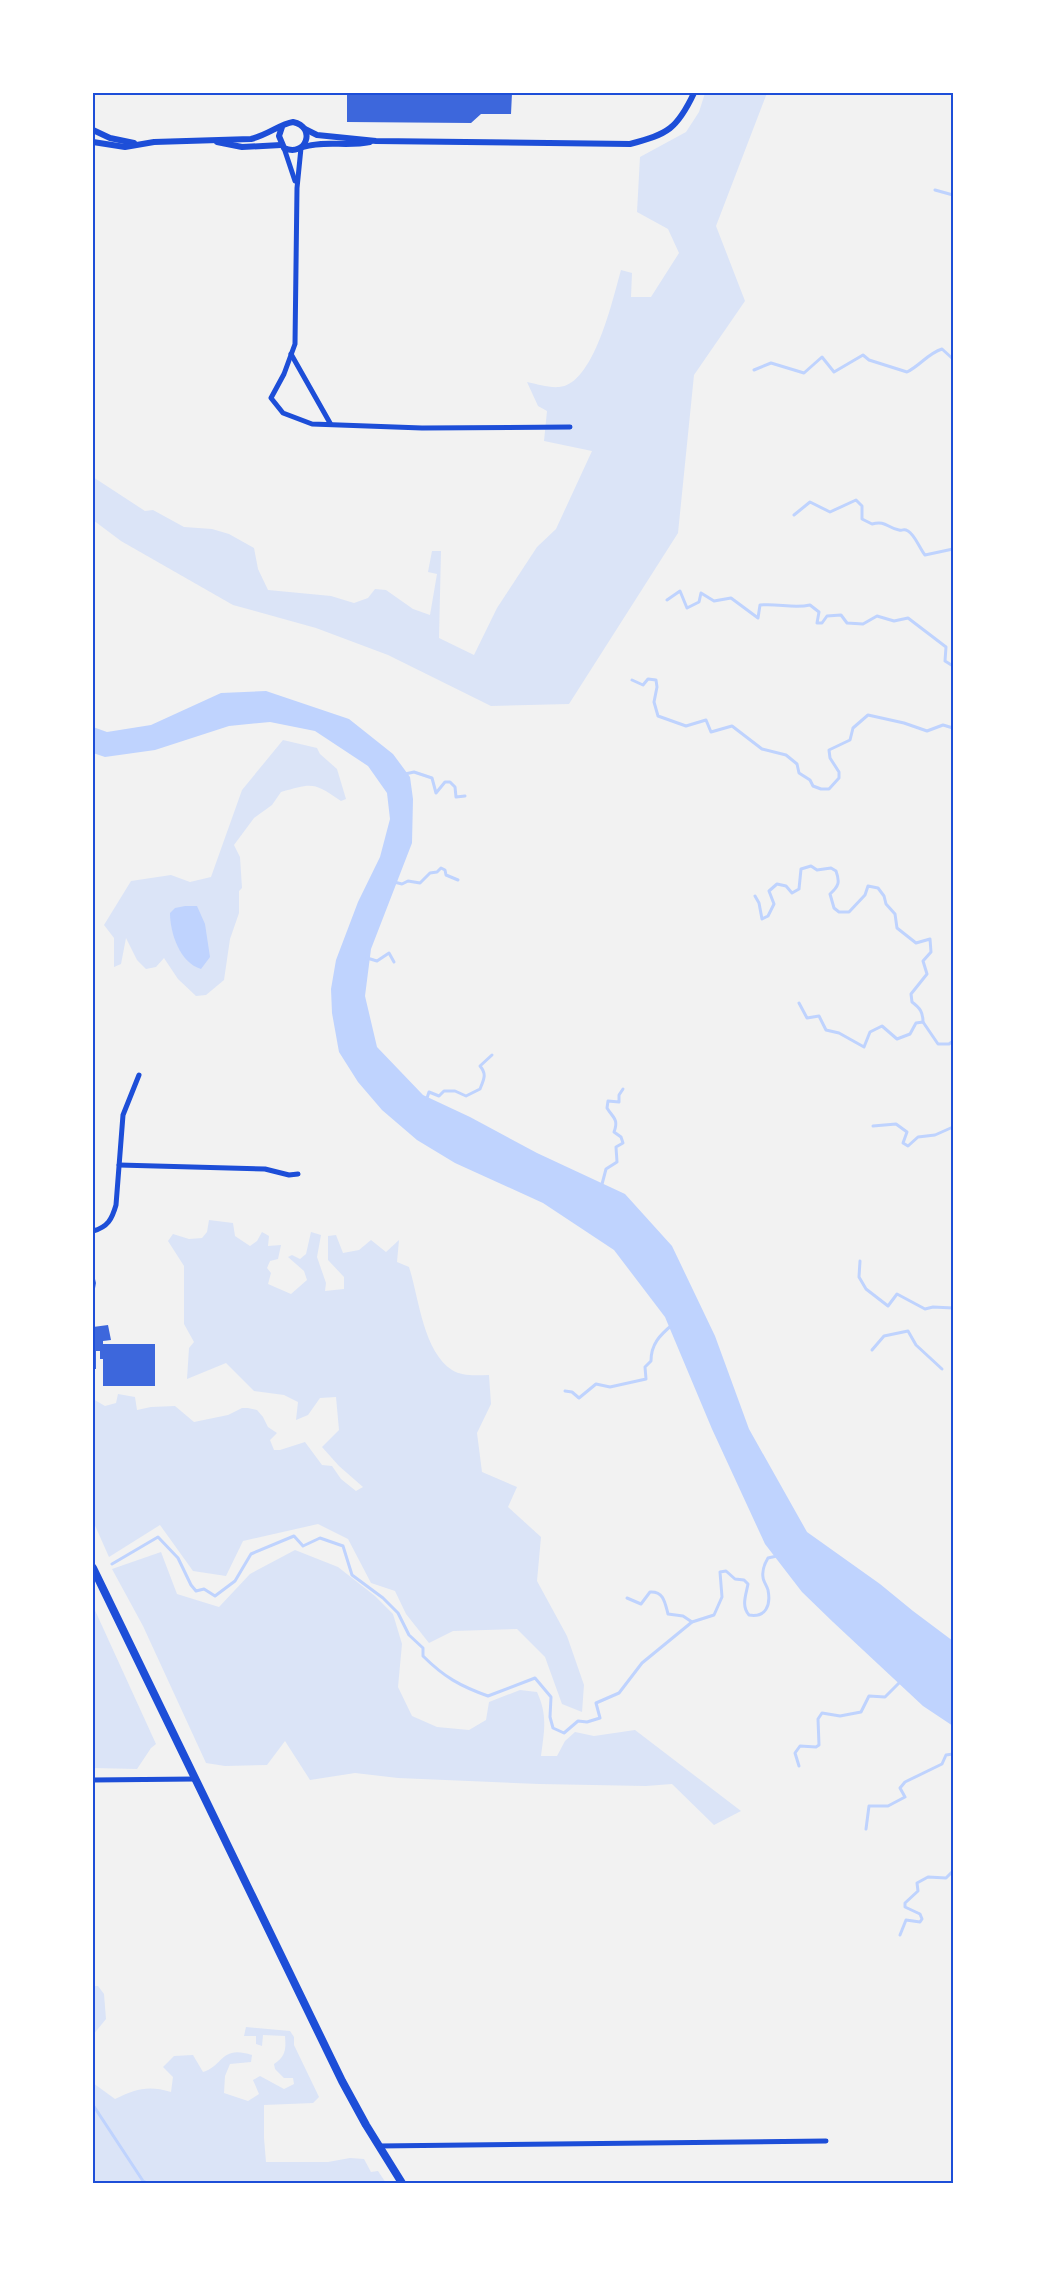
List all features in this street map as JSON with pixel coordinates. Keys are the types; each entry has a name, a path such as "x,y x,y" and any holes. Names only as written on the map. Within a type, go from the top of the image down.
{"main road":[{"path":"93,1568 342,2081 402,2183"}],"street":[{"path":"93,142 125,147 138,144 214,142 258,137 293,122 302,125 316,135 376,141 630,144 661,136 683,115 694,93"},
{"path":"282,127 279,136 297,188"},
{"path":"305,129 307,138 302,148 297,188 295,344 284,374 271,398 283,413 312,424 422,428 570,427"},
{"path":"93,130 110,138 138,144"},
{"path":"214,142 242,147 283,146 294,151 316,143 354,145 376,141"},
{"path":"291,354 330,423"},
{"path":"93,1231 103,1227 113,1215 116,1205 123,1115 139,1075"},
{"path":"119,1165 265,1169 289,1175 298,1174"},
{"path":"93,1780 195,1779"},
{"path":"379,2146 826,2142"}],"shaded area":[{"path":"705,93 767,93 716,226 745,301 694,375 678,533 569,704 491,706 388,655 316,628 233,605 121,541 93,520 93,477 145,511 153,510 184,527 212,529 229,534 254,548 258,569 268,590 331,596 354,603 368,598 375,589 386,590 413,609 430,615 437,574 428,572 432,551 441,551 439,638 474,655 497,608 537,547 556,529 592,451 544,441 547,411 538,406 527,382 555,387 571,383 582,372 600,338 621,270 632,273 631,297 651,297 679,253 668,229 637,212 640,157 686,132 699,112"},
{"path":"283,740 317,748 320,754 337,769 346,799 341,801 324,790 312,786 281,792 272,805 254,818 234,845 240,857 242,888 239,891 239,913 230,939 224,980 206,995 196,996 178,979 164,958 156,967 146,969 137,960 126,938 121,964 114,967 114,938 104,925 131,881 171,875 190,882 211,877 242,790"},
{"path":"209,1220 233,1223 235,1236 250,1246 257,1241 262,1232 269,1236 268,1246 281,1245 278,1259 270,1261 267,1268 271,1273 268,1284 291,1294 307,1280 304,1271 288,1257 292,1255 300,1259 306,1254 311,1232 321,1235 317,1257 326,1283 325,1291 344,1289 344,1277 328,1260 328,1236 336,1235 343,1253 359,1250 371,1240 386,1252 399,1240 397,1262 409,1267 423,1323 434,1350 442,1361 456,1372 489,1375 491,1404 477,1433 482,1472 517,1487 508,1507 541,1537 537,1581 567,1636 584,1685 582,1712 562,1704 545,1657 517,1629 453,1631 429,1643 406,1614 395,1591 371,1583 348,1539 318,1524 243,1541 226,1576 193,1571 160,1525 109,1557 93,1521 93,1399 105,1406 116,1403 118,1394 135,1397 137,1410 175,1406 194,1422 228,1415 242,1408 257,1410 268,1427 277,1433 270,1440 274,1450 305,1442 322,1465 332,1466 341,1479 356,1491 363,1487 322,1447 339,1430 336,1397 320,1398 308,1415 296,1420 298,1402 284,1395 254,1391 226,1363 187,1379 189,1348 194,1342 184,1324 184,1266 168,1241 173,1234 189,1239 202,1238 207,1232"},
{"path":"295,1550 338,1567 375,1596 393,1614 402,1644 398,1687 412,1716 437,1727 469,1730 486,1720 489,1702 520,1690 537,1692 544,1716 541,1756 557,1756 565,1741 575,1732 594,1736 635,1730 741,1811 714,1825 672,1784 646,1786 539,1784 398,1778 355,1773 310,1780 285,1741 267,1765 225,1766 206,1763 143,1626 112,1569 161,1552 177,1594 219,1607 250,1574"},
{"path":"93,1606 156,1744 137,1769 93,1768"},
{"path":"93,1986 98,1986 104,1994 106,2019 93,2035"},
{"path":"246,2027 290,2031 294,2037 294,2045 319,2097 313,2103 264,2105 266,2162 328,2162 350,2158 364,2159 371,2172 378,2171 386,2183 93,2183 93,2083 115,2099 142,2089 171,2092 173,2077 163,2067 174,2056 193,2055 203,2072 228,2054 242,2053 252,2055 251,2062 230,2064 225,2076 224,2093 248,2101 259,2094 253,2080 260,2076 284,2089 294,2084 293,2078 284,2078 275,2069 274,2064 284,2052 285,2036 263,2035 262,2046 256,2044 256,2036 244,2036"}],"water":[{"path":"266,691 349,719 393,754 410,777 413,799 412,843 371,949 365,996 377,1047 423,1095 537,1153 625,1194 672,1246 715,1336 749,1429 807,1532 880,1584 953,1641 953,1726 923,1706 802,1592 765,1544 712,1429 665,1317 614,1250 543,1203 455,1163 417,1140 382,1110 358,1082 339,1052 332,1013 331,989 336,960 358,902 380,857 390,819 387,793 368,766 315,731 270,722 229,726 155,750 105,757 93,753 93,727 107,732 151,725 221,693"},
{"path":"197,906 205,924 210,957 201,969 187,961 174,938 170,913 175,908"}],"building":[{"path":"347,93 512,93 511,114 481,114 471,123 347,122"},
{"path":"93,1271 96,1283 94,1294 93,1293"},
{"path":"108,1325 111,1340 103,1341 103,1344 155,1344 155,1386 103,1386 103,1359 100,1359 100,1351 96,1351 96,1369 93,1369 93,1327"}],"waterway":[{"path":"935,190 953,195"},
{"path":"754,370 771,363 804,373 822,357 834,372 863,355 869,360 907,372 942,349 953,359"},
{"path":"953,407 953,417"},
{"path":"794,515 810,502 830,512 856,500 862,506 862,519 872,524 880,523 908,531 925,555 953,549"},
{"path":"667,600 680,591 687,608 699,602 701,593 714,601 731,598 758,618 760,605 810,605 819,612 817,623 822,623 827,616 841,615 847,623 863,624 877,616 894,621 908,618 946,647 945,661 953,666"},
{"path":"632,680 643,685 648,679 656,680 654,702 658,716 686,726 706,720 711,732 732,726 762,749 786,755 797,764 799,773 810,780 813,786 821,789 829,789 839,778 839,772 830,758 829,750 850,740 853,728 868,715 927,731 943,725 953,728"},
{"path":"405,774 414,772 432,778 436,793 445,782 450,782 455,787 456,797 465,796"},
{"path":"755,896 762,919 768,916 774,904 769,891 777,884 786,886 792,893 799,889 801,869 811,866 817,870 831,868 836,871 838,884 830,894 834,908 839,912 849,912 865,895 868,886 878,888 886,904 895,914 897,928 916,943 930,939 931,952 923,961 927,974 911,994 912,1002 922,1013 923,1022"},
{"path":"394,882 420,883 430,873 437,872 441,868 445,870 446,875 458,880"},
{"path":"367,958 377,961 389,953 394,962"},
{"path":"799,1003 807,1018 819,1016 826,1030 839,1033 864,1047 870,1032 882,1026 897,1039 910,1034 916,1023 923,1022 938,1044 949,1044 953,1041"},
{"path":"427,1098 429,1092 439,1096 444,1091 455,1091 466,1096 480,1089 484,1079 480,1066 492,1055"},
{"path":"601,1188 606,1169 617,1162 616,1147 623,1143 621,1137 614,1132 616,1121 607,1108 608,1101 619,1102 619,1095 623,1089"},
{"path":"873,1126 896,1124 907,1132 903,1143 908,1146 918,1137 935,1135 953,1127"},
{"path":"860,1261 859,1277 866,1289 888,1306 897,1294 925,1309 953,1308"},
{"path":"565,1391 572,1392 579,1398 596,1384 610,1387 646,1379 645,1367 651,1361 654,1345 672,1325"},
{"path":"872,1350 884,1336 908,1331 916,1345 942,1369"},
{"path":"112,1564 158,1537 178,1558 196,1591 204,1589 215,1596 235,1581 251,1554 294,1536 303,1546 320,1538 343,1546 352,1575 383,1598 398,1613 409,1635 423,1648 423,1656 438,1670 461,1684 488,1696 535,1678 551,1697 550,1717 553,1728 564,1733 578,1721 587,1722 600,1718 596,1703 619,1693 642,1663 692,1622 714,1615 722,1597 720,1572 726,1571 735,1579 744,1580 748,1584 745,1604 749,1615 763,1612 768,1605 769,1596 763,1579 763,1570 768,1558 777,1556"},
{"path":"627,1598 641,1604 650,1592 658,1593 663,1598 668,1614 683,1616 692,1622"},
{"path":"799,1766 795,1753 800,1746 816,1747 819,1745 818,1719 822,1713 840,1716 861,1712 869,1696 885,1697 900,1682"},
{"path":"866,1829 869,1806 888,1806 905,1797 900,1788 905,1782 942,1764 946,1755 953,1754"},
{"path":"900,1935 906,1920 920,1922 922,1919 920,1914 905,1907 905,1903 918,1891 917,1883 928,1877 946,1878 953,1871"},
{"path":"93,2105 143,2181 147,2183"}]}
